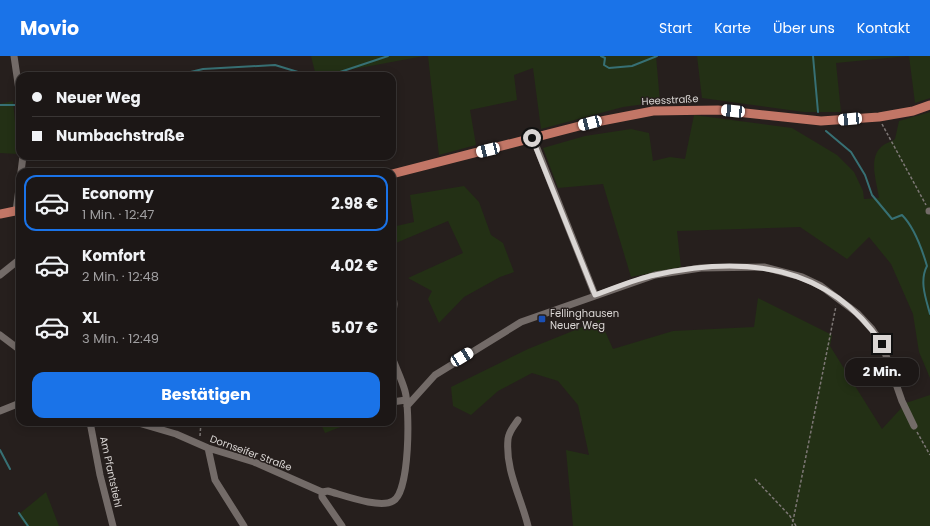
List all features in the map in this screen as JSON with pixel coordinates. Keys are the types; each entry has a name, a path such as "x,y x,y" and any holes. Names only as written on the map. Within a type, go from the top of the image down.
{"main road":[{"name":"Heesstraße","path":"396,173 612,118 652,110 718,110 821,121 879,117 913,111 930,106"},
{"path":"0,214 16,211"}],"street":[{"path":"14,56 16,72"},
{"path":"532,138 595,295"},
{"path":"0,275 16,262"},
{"path":"396,402 407,403 435,375 514,326 595,295 655,275 680,270 739,266 764,267 802,277 821,286 857,313 882,344 902,401 914,426"},
{"path":"0,335 16,347"},
{"path":"396,368 405,391 407,403"},
{"name":"Dornseifer Straße","path":"148,426 176,434 208,448 254,462 322,492 328,491 374,503 385,504 394,501 400,494 403,482 407,441 407,403"},
{"path":"0,411 16,405"},
{"path":"518,420 511,430 508,439 511,477 524,509 528,526"},
{"name":"Am Pfantstiehl","path":"91,426 100,475 113,526"},
{"path":"208,448 215,480 244,526"},
{"path":"322,492 322,497 342,526"}],"path":[{"path":"879,117 930,211"},
{"path":"792,526 826,355 839,299"},
{"path":"199,444 201,426"},
{"path":"914,426 930,455"},
{"path":"755,480 794,521 796,526"}],"green space":[{"path":"311,56 424,56 338,72 315,72"},
{"path":"428,56 656,56 660,102 623,107 541,129 533,68 514,75 517,100 470,110 476,145 439,155"},
{"path":"697,56 908,56 836,63 841,112 804,112 702,98"},
{"path":"909,56 930,56 930,98 915,103"},
{"path":"13,101 16,154 0,153 0,104"},
{"path":"930,112 930,378 919,352 913,314 891,264 869,237 847,259 800,227 677,231 681,267 631,277 603,184 558,188 543,148 585,136 631,129 649,133 653,161 670,157 685,159 694,115 792,128 837,155 854,172 863,191 864,199 879,198 874,171 877,152 881,147 895,139 899,121"},
{"path":"464,186 479,202 491,235 503,243 514,272 500,277 464,297 439,323 428,299 432,291 408,278 463,253 448,221 396,243 396,226 414,222 410,195"},
{"path":"758,298 832,335 830,346 882,429 906,403 930,395 930,526 573,526 566,450 589,455 578,405 558,381 532,373 498,391 471,415 453,406 451,387 528,349 600,320 613,349 673,331 754,327"},
{"path":"322,426 343,426 325,433"},
{"path":"46,492 59,526 26,526 18,515"}],"waterway":[{"path":"340,72 388,56"},
{"path":"601,56 605,58 604,65 609,68 632,66 657,56"},
{"path":"813,56 818,112"},
{"path":"191,72 203,69 275,65 298,72"},
{"path":"0,105 16,105"},
{"path":"826,131 851,152 865,175 872,195 892,219 902,215 911,226 927,266 923,284 930,314"},
{"path":"0,450 10,469"},
{"path":"19,513 28,526"}],"place":[{"name":"Fellinghausen Neuer Weg","path":"542,319"}],"route":[{"path":"532,138 595,295 643,278 680,270 739,266 764,267 802,277 821,286 857,313 872,329 882,344"}]}
